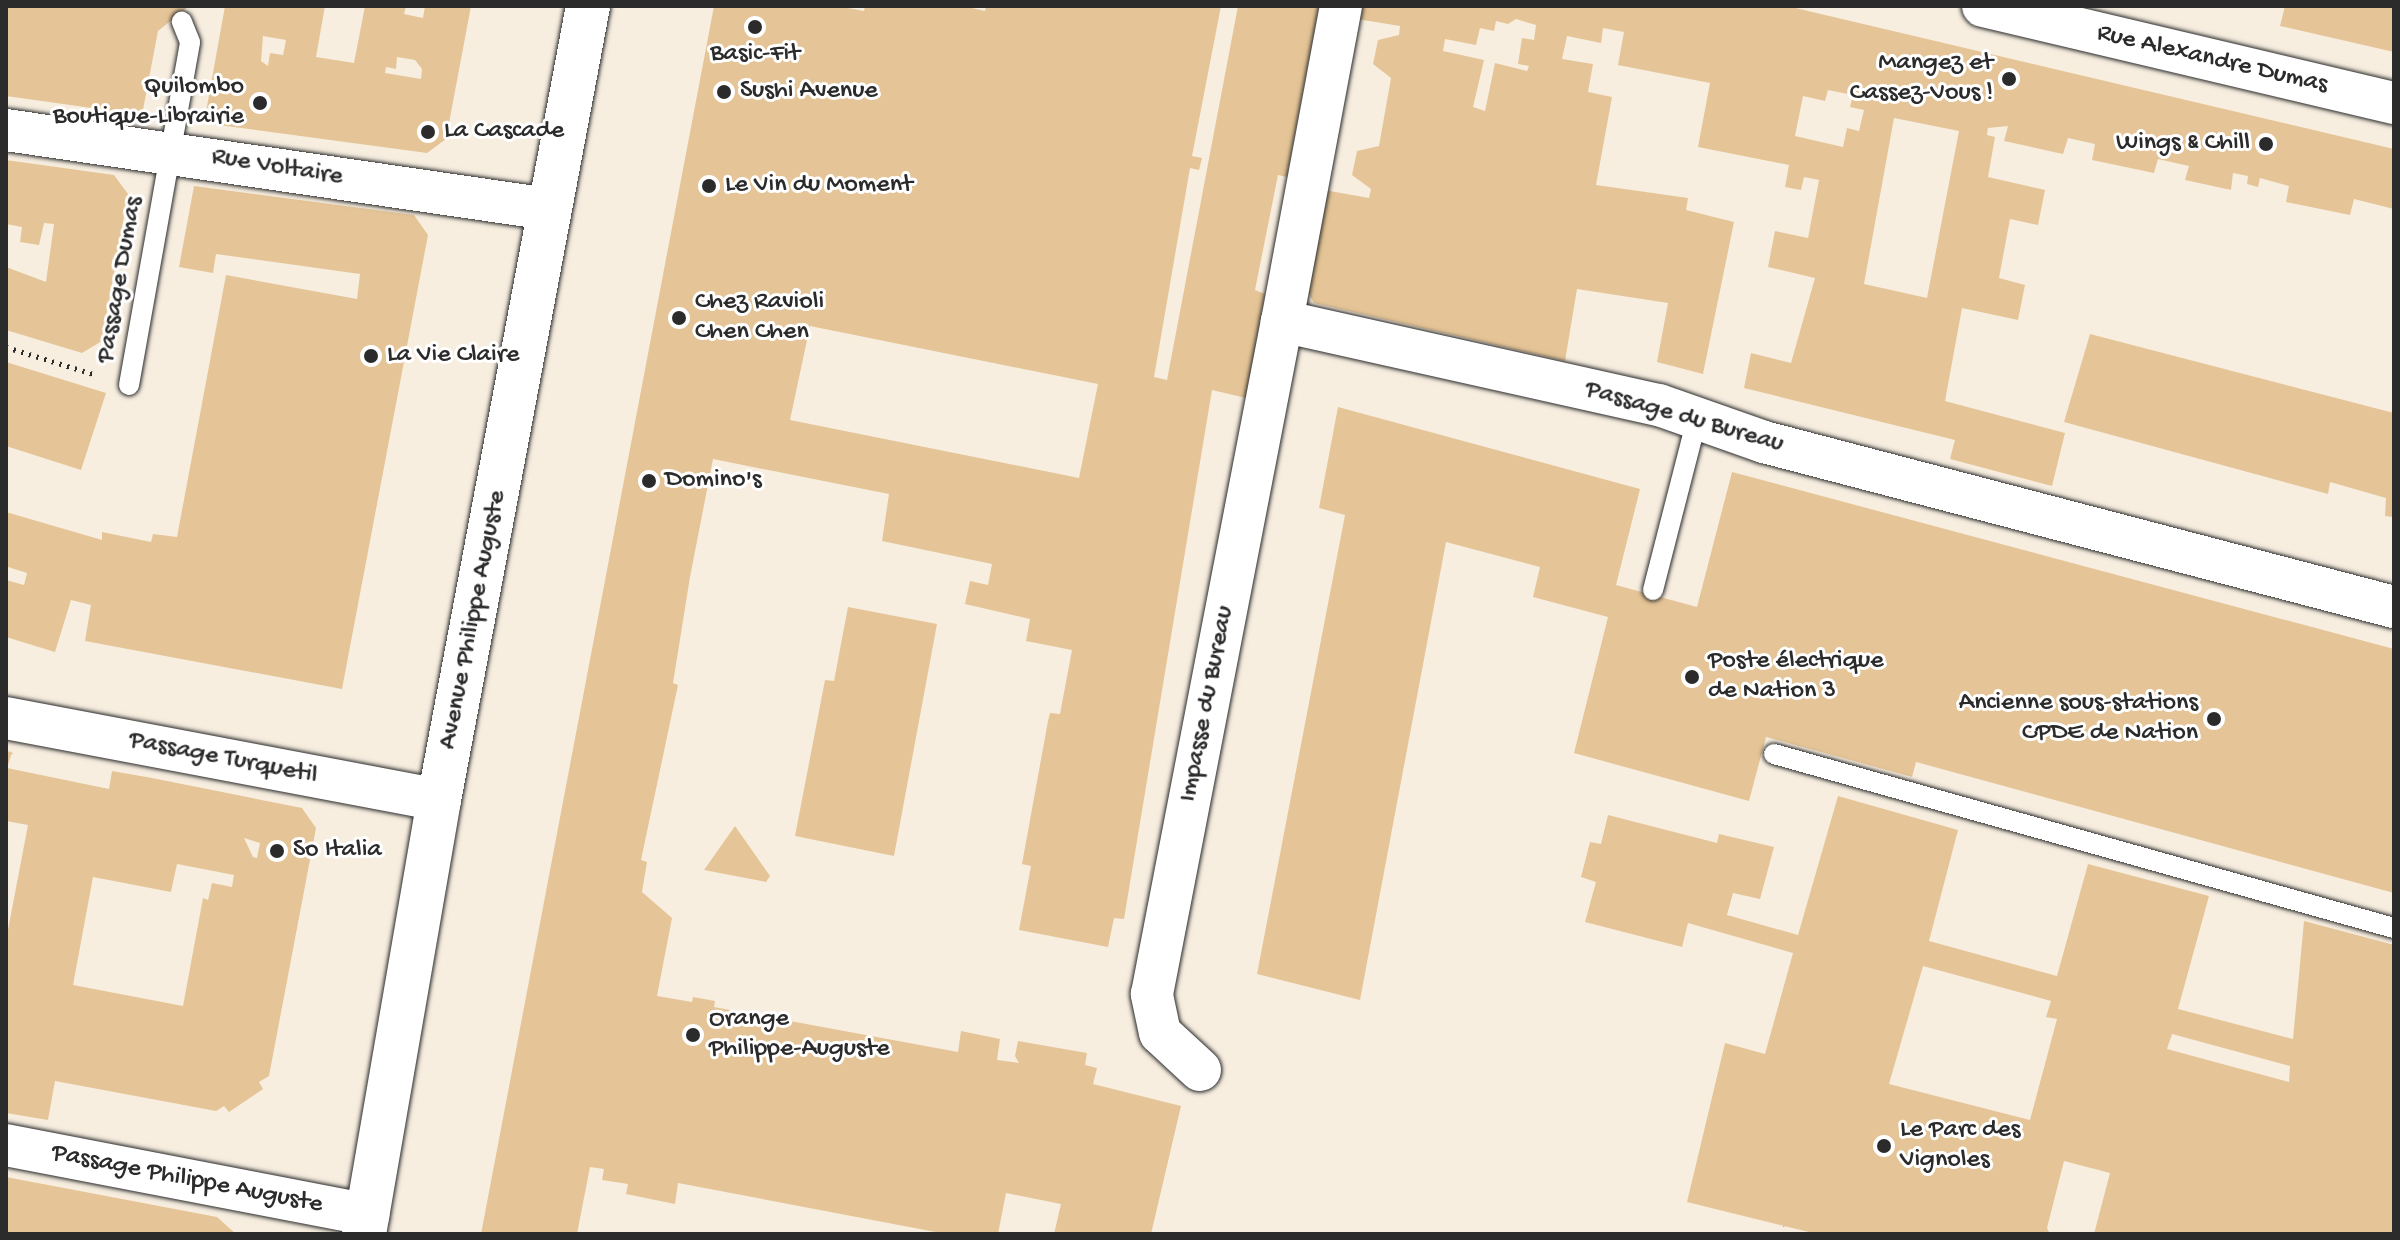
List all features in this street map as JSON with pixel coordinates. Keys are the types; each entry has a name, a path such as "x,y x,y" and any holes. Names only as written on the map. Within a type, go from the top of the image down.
{"main road":[{"name":"Avenue Philippe Auguste","path":"366,1224 439,800 588,6"}],"street":[{"path":"1282,321 1341,6"},
{"name":"Rue Alexandre Dumas","path":"1983,6 2394,103"},
{"name":"Rue Voltaire","path":"6,130 170,151 548,209"},
{"name":"Passage du Bureau","path":"1282,321 1659,405 1764,442 2394,607"},
{"name":"Impasse du Bureau","path":"1200,1070 1160,1033 1152,994 1282,321"},
{"name":"Passage Turquetil","path":"6,718 439,800"},
{"name":"Passage Philippe Auguste","path":"6,1145 366,1224"}],"lane":[{"name":"Passage Dumas","path":"129,385 190,42 182,22"},
{"path":"1653,590 1697,419"},
{"path":"1774,754 2394,928"}],"path":[{"name":"Passage Dumas","path":"6,347 129,385"},
{"path":"1782,1234 1784,1226"}],"building":[{"path":"6,6 189,6 158,31 142,115 6,96"},
{"path":"225,6 325,6 316,57 354,63 365,6 406,6 404,14 423,18 425,6 471,6 446,139 427,153 204,123","holes":["263,36 286,40 283,55 270,53 268,66 261,61","397,57 415,60 422,69 421,79 385,73 386,67 396,69"]},
{"path":"714,6 837,6 864,11 865,6 963,6 985,11 986,6 1221,6 1192,156 1202,158 1199,170 1190,168 1154,377 1167,380 1238,6 1319,6 1287,177 1278,175 1255,290 1265,294 1246,398 1212,390 1124,919 1114,918 1108,947 1019,930 1031,866 1022,864 1048,721 1050,713 1060,714 1072,650 1026,641 1030,619 965,604 970,581 988,585 992,564 882,541 889,494 713,459 673,683 678,685 641,860 647,862 642,892 672,918 657,996 692,1002 693,997 715,1001 714,1007 958,1052 961,1031 1000,1039 997,1060 1019,1063 1015,1056 1018,1041 1087,1053 1085,1065 1097,1068 1093,1084 1181,1106 1151,1234 1054,1234 1061,1204 1006,1193 998,1234 946,1234 678,1183 675,1204 626,1194 628,1184 602,1180 604,1169 590,1167 577,1234 481,1234","holes":["810,326 1098,384 1079,478 790,420"]},
{"path":"1360,6 1787,6 2394,149 2394,209 2354,199 2350,215 2286,202 2289,186 2260,178 2258,187 2247,184 2248,176 2233,173 2231,190 2185,180 2189,166 2158,159 2154,173 2092,160 2095,144 2068,138 2063,154 2004,141 2008,126 1988,128 1987,135 1995,137 1988,177 2045,190 2038,225 2010,219 1999,278 2025,285 2018,320 1962,308 1945,401 2065,433 2052,486 1950,459 1955,440 1744,388 1751,353 1791,363 1815,278 1768,267 1775,231 1808,238 1819,180 1804,177 1801,190 1785,187 1789,165 1698,147 1710,83 1618,65 1624,32 1603,28 1601,43 1567,36 1562,59 1593,64 1588,92 1612,97 1596,185 1688,198 1686,210 1734,222 1703,374 1657,362 1668,303 1577,289 1565,361 1314,303 1306,289 1324,190 1369,198 1371,189 1352,175 1357,151 1379,146 1391,78 1373,64 1378,40 1399,35 1400,26 1357,19","holes":["1516,19 1536,25 1534,40 1522,38 1518,64 1529,66 1527,71 1495,63 1485,111 1473,107 1484,60 1443,51 1445,39 1476,45 1480,28 1494,31 1496,21 1508,24","1828,90 1853,95 1850,107 1864,110 1859,131 1847,128 1843,147 1795,136 1803,96 1825,101","1894,118 1959,131 1927,298 1864,284"]},
{"path":"2285,6 2394,6 2394,52 2280,26"},
{"path":"6,160 114,175 128,194 102,341 82,353 6,330 6,267 46,282 54,224 44,223 39,245 20,242 22,227 6,224"},
{"path":"194,186 414,215 428,235 342,689 85,641 91,605 71,600 55,652 6,637 6,580 24,585 27,573 8,567 6,572 6,512 102,540 102,532 151,542 153,534 177,537 226,275 357,299 360,274 216,254 213,273 179,267"},
{"path":"2090,334 2394,413 2394,517 2385,516 2386,498 2330,482 2328,494 2064,422"},
{"path":"6,362 106,393 81,470 6,446"},
{"path":"1338,407 1640,489 1616,585 1697,607 1732,472 2394,649 2394,893 1916,762 1912,777 1766,737 1749,801 1574,753 1608,617 1533,597 1540,567 1446,542 1360,1000 1257,974 1345,515 1319,508"},
{"path":"848,607 937,624 894,856 795,836 825,680 834,681"},
{"path":"6,751 12,752 7,768 109,789 112,771 302,808 316,828 269,1076 259,1082 263,1089 229,1112 224,1106 216,1111 55,1081 48,1120 6,1113 6,940 28,825 6,821","holes":["244,838 260,843 257,858 253,857","177,864 234,875 232,887 212,883 208,900 203,898 183,1006 73,985 93,877 171,892"]},
{"path":"1838,796 1958,830 1929,941 2057,976 2088,864 2209,896 2178,1009 2293,1039 2304,921 2394,945 2394,1234 2094,1234 2110,1173 2064,1161 2047,1228 2050,1234 1817,1234 1687,1202 1725,1043 1765,1054 1793,953 1688,923 1682,947 1585,922 1596,882 1581,877 1590,842 1601,844 1608,815 1717,843 1719,834 1774,847 1760,899 1733,893 1727,915 1798,935","holes":["1923,966 2051,1001 2046,1017 2057,1019 2030,1120 1889,1084","2172,1034 2290,1066 2289,1082 2167,1049"]},
{"path":"735,826 770,876 766,882 704,870"},
{"path":"6,1177 217,1217 236,1234 6,1234"}],"place":[{"name":"Basic-Fit","path":"755,27"},
{"name":"Mangez et Cassez-Vous !","path":"2009,79"},
{"name":"Sushi Avenue","path":"724,92"},
{"name":"Quilombo Boutique-Librairie","path":"260,103"},
{"name":"La Cascade","path":"428,132"},
{"name":"Wings & Chill","path":"2266,144"},
{"name":"Le Vin du Moment","path":"709,186"},
{"name":"Chez Ravioli Chen Chen","path":"679,318"},
{"name":"La Vie Claire","path":"371,356"},
{"name":"Domino's","path":"649,481"},
{"name":"Poste électrique de Nation 3","path":"1692,677"},
{"name":"Ancienne sous-stations CPDE de Nation","path":"2214,719"},
{"name":"So Italia","path":"277,851"},
{"name":"Orange Philippe-Auguste","path":"693,1035"},
{"name":"Le Parc des Vignoles","path":"1884,1146"}]}
